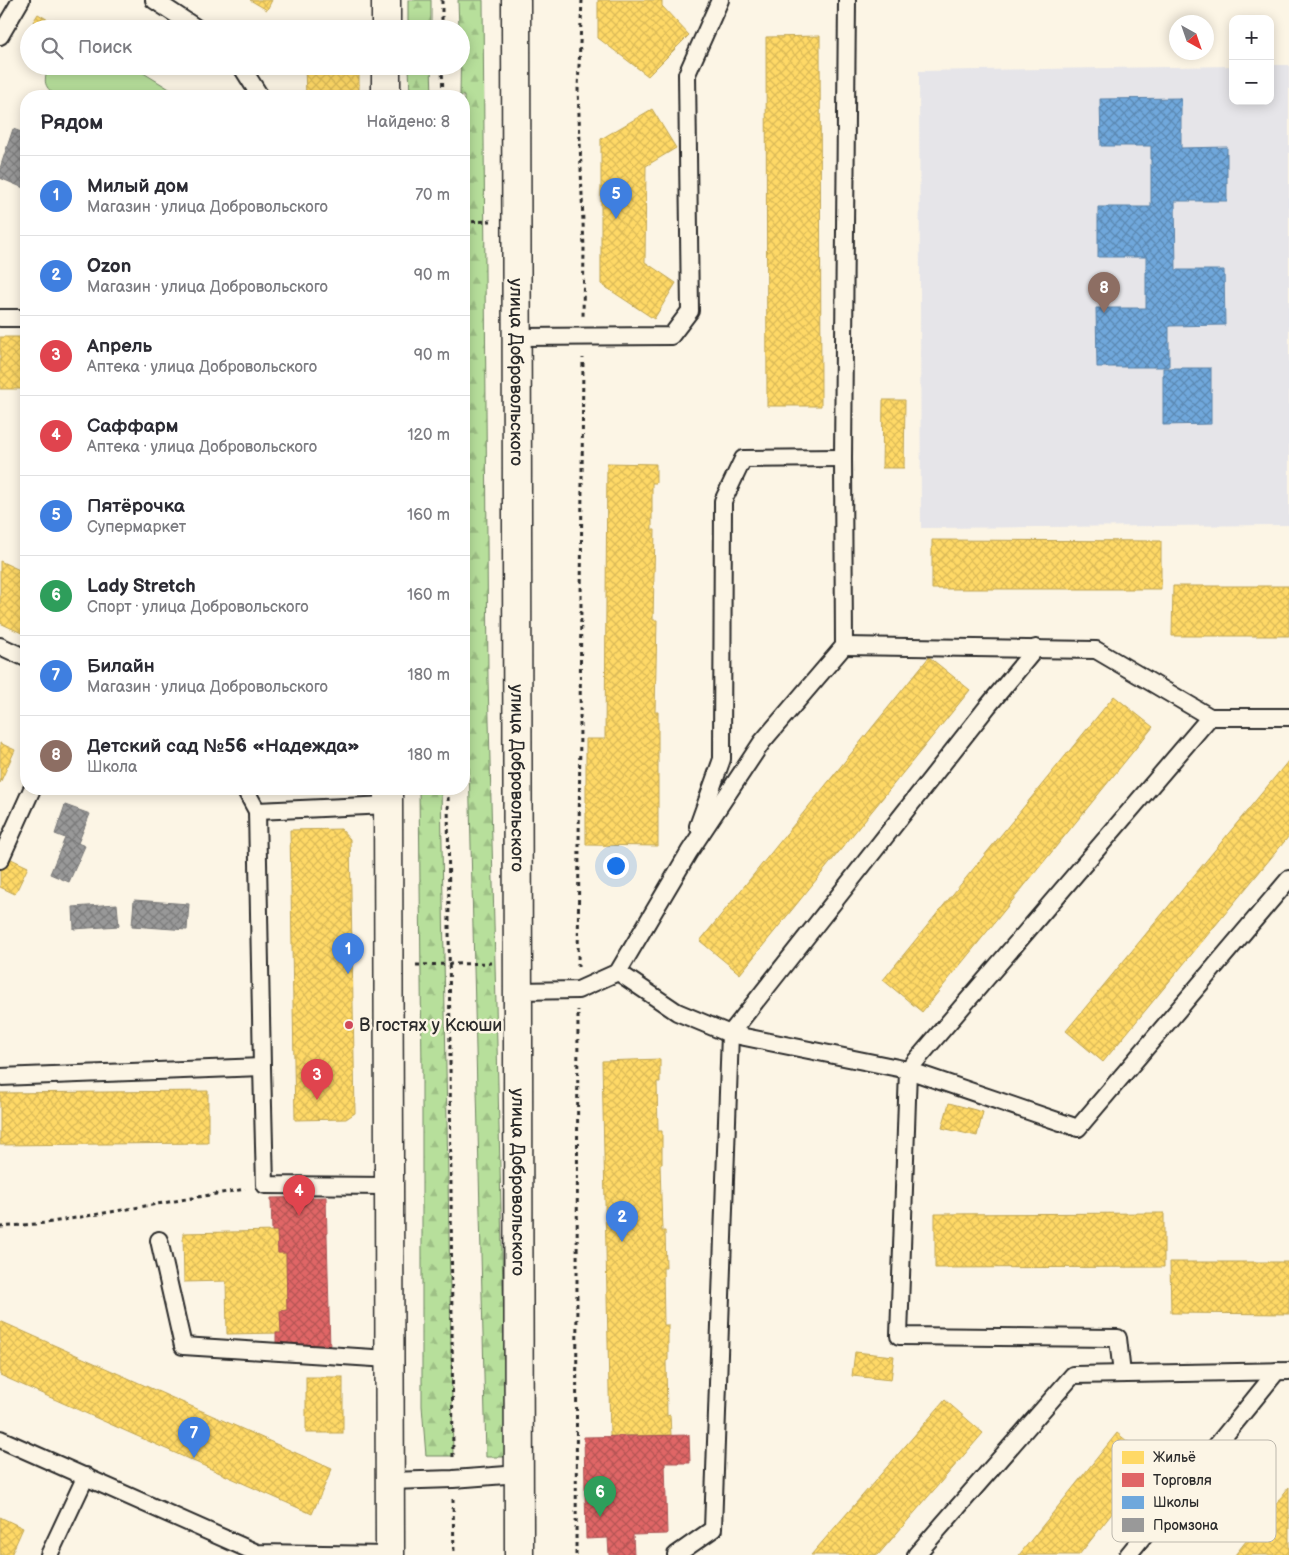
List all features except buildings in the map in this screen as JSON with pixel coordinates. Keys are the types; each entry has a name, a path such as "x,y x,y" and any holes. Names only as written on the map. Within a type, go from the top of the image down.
{"main road":[{"path":"386,0 386,20"},
{"name":"улица Добровольского","path":"516,0 519,1555"},
{"path":"386,75 386,90"},
{"path":"388,797 390,1555"}],"lane":[{"path":"0,36 21,0"},
{"path":"154,0 184,20"},
{"path":"517,337 670,336 690,311 688,74 720,0"},
{"path":"518,992 578,990 618,972 689,852 762,742 844,646 843,458 847,0"},
{"path":"247,75 256,90"},
{"path":"0,318 20,318"},
{"path":"689,852 722,759 723,501 743,459 843,458"},
{"path":"0,646 20,655"},
{"path":"844,646 1096,650 1210,717 1289,717"},
{"path":"676,1555 713,1529 730,1034 988,706 1036,648"},
{"path":"1122,1374 1118,1338 899,1336 908,1070 1210,717"},
{"path":"0,860 5,835 28,795"},
{"path":"248,795 257,811 265,1185 389,1186"},
{"path":"257,811 388,797"},
{"path":"618,972 676,1012 730,1034 908,1070 1078,1128 1289,878"},
{"path":"0,1077 262,1067"},
{"path":"159,1240 183,1346 389,1359"},
{"path":"916,1555 1073,1375 1283,1371"},
{"path":"1225,1440 1283,1371"},
{"path":"0,1439 257,1554 390,1555"},
{"path":"390,1481 519,1474"},
{"path":"49,1555 86,1476"},
{"path":"1128,1555 1139,1542"}],"path":[{"path":"442,0 442,20"},
{"path":"576,1555 584,249 578,88 582,0"},
{"path":"442,75 443,90"},
{"path":"448,795 454,1555"},
{"path":"388,965 518,963"},
{"path":"0,1227 46,1223 265,1185"}],"shaded area":[{"path":"1274,65 1289,65 1289,525 921,528 919,71 1229,66 1229,105 1274,105"}],"green space":[{"path":"408,0 431,0 431,20 408,20"},
{"path":"458,0 483,0 488,679 505,1370 509,1457 486,1457 470,795 470,90 460,90 460,75 470,75 470,20 459,20"},
{"path":"147,75 171,90 50,90 46,84 46,76"},
{"path":"409,75 431,75 432,90 410,90"},
{"path":"419,795 441,795 453,1456 426,1456 422,1406 422,1072"}],"place":[{"name":"Пятёрочка","path":"616,219"},
{"name":"Детский сад №56 «Надежда»","path":"1104,313"},
{"name":"Милый дом","path":"348,974"},
{"name":"В гостях у Ксюши","path":"349,1025"},
{"name":"Апрель","path":"317,1100"},
{"name":"Саффарм","path":"299,1216"},
{"name":"Ozon","path":"622,1242"},
{"name":"Билайн","path":"194,1458"},
{"name":"Lady Stretch","path":"600,1517"}]}
